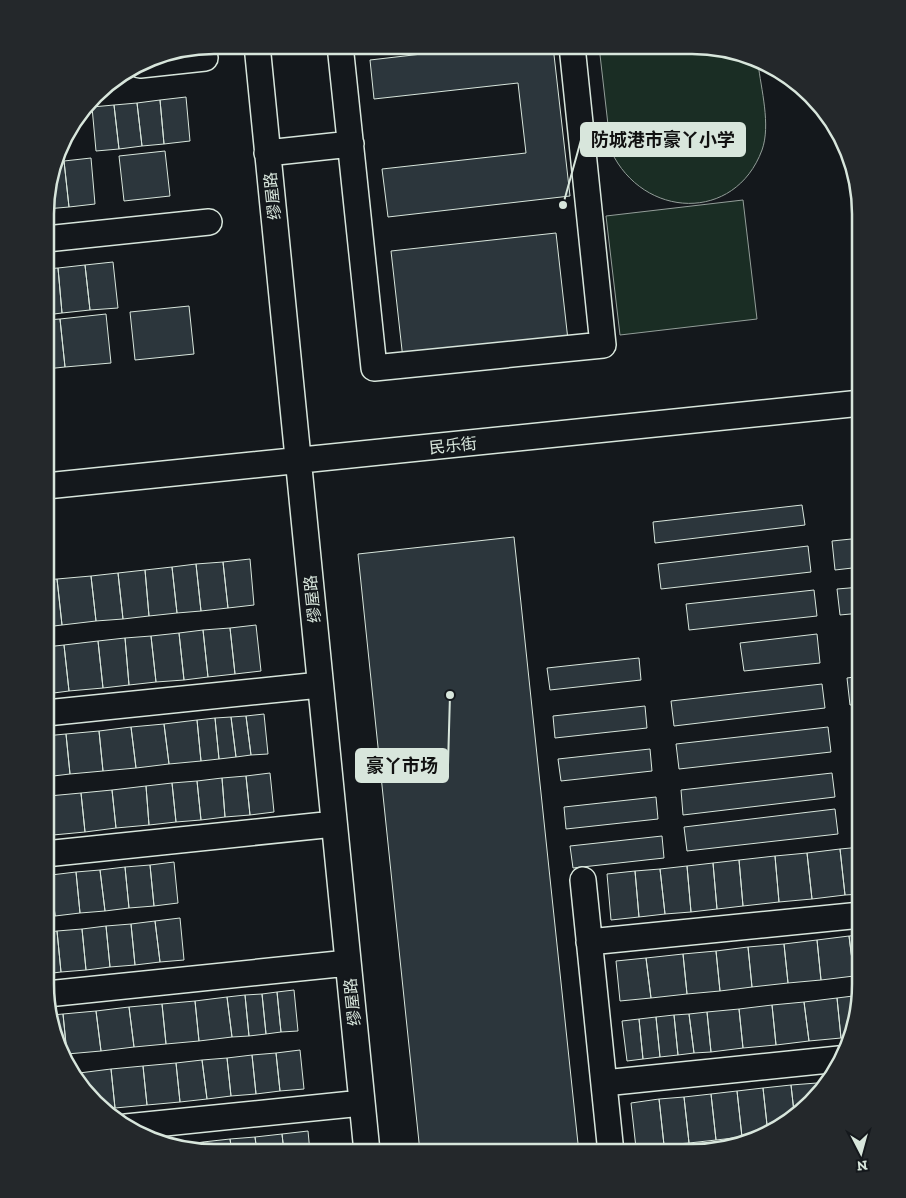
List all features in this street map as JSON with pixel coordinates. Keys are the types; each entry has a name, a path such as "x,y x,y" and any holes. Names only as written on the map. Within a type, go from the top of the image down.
{"street":[{"name":"缪屋路","path":"258,54 366,1144"},
{"path":"341,54 374,368 603,345 573,54"},
{"path":"160,63 205,58"},
{"path":"267,153 350,144"},
{"path":"54,238 209,222"},
{"name":"民乐街","path":"54,485 852,404"},
{"path":"54,712 320,685"},
{"path":"54,853 334,824"},
{"path":"583,880 610,1144"},
{"path":"589,942 852,916"},
{"path":"54,993 348,963"},
{"path":"604,1083 833,1060"},
{"path":"139,1126 362,1103"}],"green space":[{"path":"600,54 713,55 744,62 759,68 765,118 765,140 762,150 749,174 732,191 711,200 688,203 666,200 644,190 626,173 611,151"},
{"path":"743,200 757,319 620,335 606,216"}],"building":[{"path":"422,54 554,54 570,196 388,217 382,169 526,153 518,83 374,99 370,60"},
{"path":"186,97 190,141 164,144 160,100"},
{"path":"160,100 164,144 142,146 137,103"},
{"path":"137,103 142,146 119,149 114,105"},
{"path":"114,105 119,149 96,151 92,109 94,107"},
{"path":"165,151 170,196 124,201 119,156"},
{"path":"91,158 95,204 69,207 64,161"},
{"path":"62,161 64,161 69,207 54,208 55,193"},
{"path":"556,233 568,340 403,359 391,251"},
{"path":"113,262 118,308 90,310 85,265"},
{"path":"85,265 90,310 62,313 58,268"},
{"path":"54,268 58,268 62,313 54,314"},
{"path":"189,306 194,354 135,360 130,312"},
{"path":"106,314 111,363 65,367 60,319"},
{"path":"54,319 60,319 65,367 54,368"},
{"path":"802,505 805,525 655,543 653,522"},
{"path":"514,537 578,1144 419,1144 358,554"},
{"path":"852,539 852,568 835,570 832,541"},
{"path":"808,546 811,572 661,589 658,564"},
{"path":"250,559 254,605 228,608 223,562"},
{"path":"223,562 228,608 201,611 196,564"},
{"path":"196,564 201,611 177,613 172,567"},
{"path":"172,567 177,613 149,616 145,570"},
{"path":"145,570 149,616 123,619 118,573"},
{"path":"118,573 123,619 96,621 91,576"},
{"path":"91,576 96,621 62,625 57,579"},
{"path":"54,579 57,579 62,625 54,626"},
{"path":"852,588 852,614 840,615 837,589"},
{"path":"814,590 817,616 689,630 686,604"},
{"path":"256,625 261,671 235,674 230,628"},
{"path":"230,628 235,674 208,677 203,630"},
{"path":"203,630 208,677 184,680 179,633"},
{"path":"179,633 184,680 156,682 151,636"},
{"path":"817,634 820,663 744,671 740,643"},
{"path":"151,636 156,682 129,685 125,638"},
{"path":"125,638 129,685 103,688 98,641"},
{"path":"98,641 103,688 69,691 64,645"},
{"path":"64,645 69,691 54,693 54,646"},
{"path":"639,658 641,680 550,690 547,668"},
{"path":"852,677 852,705 850,705 847,678"},
{"path":"822,684 825,708 674,726 671,701"},
{"path":"645,706 647,728 555,738 553,716"},
{"path":"264,714 268,754 251,755 246,716"},
{"path":"246,716 251,755 236,757 231,717"},
{"path":"231,717 236,757 219,759 215,718"},
{"path":"215,718 219,759 201,761 197,720"},
{"path":"197,720 201,761 169,764 164,724"},
{"path":"164,724 169,764 136,768 131,727"},
{"path":"131,727 136,768 103,771 99,731"},
{"path":"828,727 831,752 679,769 676,744"},
{"path":"99,731 103,771 70,774 66,734"},
{"path":"66,734 70,774 54,776 54,735"},
{"path":"650,749 652,771 561,781 558,759"},
{"path":"270,773 274,812 250,815 246,776"},
{"path":"832,773 835,797 683,815 681,790"},
{"path":"246,776 250,815 225,817 222,778"},
{"path":"222,778 225,817 201,820 197,781"},
{"path":"197,781 201,820 176,822 172,783"},
{"path":"172,783 176,822 149,825 146,786"},
{"path":"146,786 149,825 116,828 112,790"},
{"path":"112,790 116,828 85,832 81,793"},
{"path":"81,793 85,832 54,835 54,796"},
{"path":"656,797 658,819 566,829 564,807"},
{"path":"835,809 838,834 687,851 684,827"},
{"path":"662,836 664,858 573,868 570,846"},
{"path":"852,848 852,895 845,895 840,849"},
{"path":"840,849 845,895 812,899 807,853"},
{"path":"807,853 812,899 779,902 775,856"},
{"path":"775,856 779,902 743,906 739,860"},
{"path":"739,860 743,906 717,909 713,863"},
{"path":"174,862 178,903 154,906 150,865"},
{"path":"713,863 717,909 691,912 687,866"},
{"path":"150,865 154,906 129,908 125,867"},
{"path":"687,866 691,912 665,914 660,869"},
{"path":"125,867 129,908 105,911 100,870"},
{"path":"660,869 665,914 639,917 635,871"},
{"path":"100,870 105,911 80,913 76,872"},
{"path":"635,871 639,917 611,920 607,874"},
{"path":"76,872 80,913 55,916 54,875"},
{"path":"180,918 184,960 160,962 155,921"},
{"path":"155,921 160,962 135,965 131,924"},
{"path":"131,924 135,965 110,967 106,926"},
{"path":"106,926 110,967 86,970 82,929"},
{"path":"82,929 86,970 61,972 57,931"},
{"path":"57,931 61,972 54,973 54,932"},
{"path":"849,936 852,936 852,960"},
{"path":"849,936 852,976 821,980 817,940"},
{"path":"817,940 821,980 788,983 784,944"},
{"path":"784,944 788,983 752,987 748,947"},
{"path":"748,947 752,987 720,991 716,951"},
{"path":"716,951 720,991 687,994 683,954"},
{"path":"683,954 687,994 651,998 646,958"},
{"path":"646,958 651,998 620,1001 616,961"},
{"path":"294,990 298,1031 281,1032 277,992"},
{"path":"277,992 281,1032 266,1034 262,994"},
{"path":"262,994 266,1034 249,1036 245,995"},
{"path":"245,995 249,1036 232,1037 227,997"},
{"path":"852,996 844,1036 841,1038 837,998"},
{"path":"227,997 232,1037 199,1041 195,1001"},
{"path":"837,998 841,1038 809,1041 804,1002"},
{"path":"195,1001 199,1041 166,1044 162,1004"},
{"path":"804,1002 809,1041 776,1045 772,1005"},
{"path":"162,1004 166,1044 134,1047 129,1007"},
{"path":"772,1005 776,1045 743,1048 739,1009"},
{"path":"129,1007 134,1047 101,1051 96,1011"},
{"path":"739,1009 743,1048 711,1052 707,1012"},
{"path":"96,1011 101,1051 69,1054 66,1046 63,1014"},
{"path":"707,1012 711,1052 694,1053 689,1014"},
{"path":"63,1014 66,1046 62,1036 57,1015"},
{"path":"689,1014 694,1053 678,1055 674,1015"},
{"path":"674,1015 678,1055 660,1057 656,1017"},
{"path":"656,1017 660,1057 643,1059 639,1019"},
{"path":"639,1019 643,1059 627,1061 622,1021"},
{"path":"300,1050 304,1089 280,1091 276,1053"},
{"path":"276,1053 280,1091 256,1094 252,1055"},
{"path":"252,1055 256,1094 231,1096 227,1058"},
{"path":"227,1058 231,1096 207,1099 202,1060"},
{"path":"202,1060 207,1099 180,1102 176,1063"},
{"path":"176,1063 180,1102 147,1105 143,1066"},
{"path":"143,1066 147,1105 115,1108 111,1069"},
{"path":"111,1069 115,1108 108,1105 93,1090 81,1073"},
{"path":"817,1083 817,1084 794,1108 791,1085"},
{"path":"791,1085 794,1108 767,1126 763,1088"},
{"path":"763,1088 767,1126 742,1137 737,1091"},
{"path":"737,1091 742,1137 716,1140 711,1094"},
{"path":"711,1094 716,1140 689,1143 684,1097"},
{"path":"684,1097 689,1143 664,1144 659,1099"},
{"path":"659,1099 664,1144 636,1144 631,1103"},
{"path":"308,1131 309,1144 283,1144 282,1134"},
{"path":"282,1134 283,1144 256,1144 255,1137"},
{"path":"255,1137 256,1144 231,1144 230,1139"},
{"path":"230,1139 231,1144 203,1144 203,1142"}],"place":[{"name":"防城港市豪丫小学","path":"563,205"},
{"name":"豪丫市场","path":"450,695"}]}
